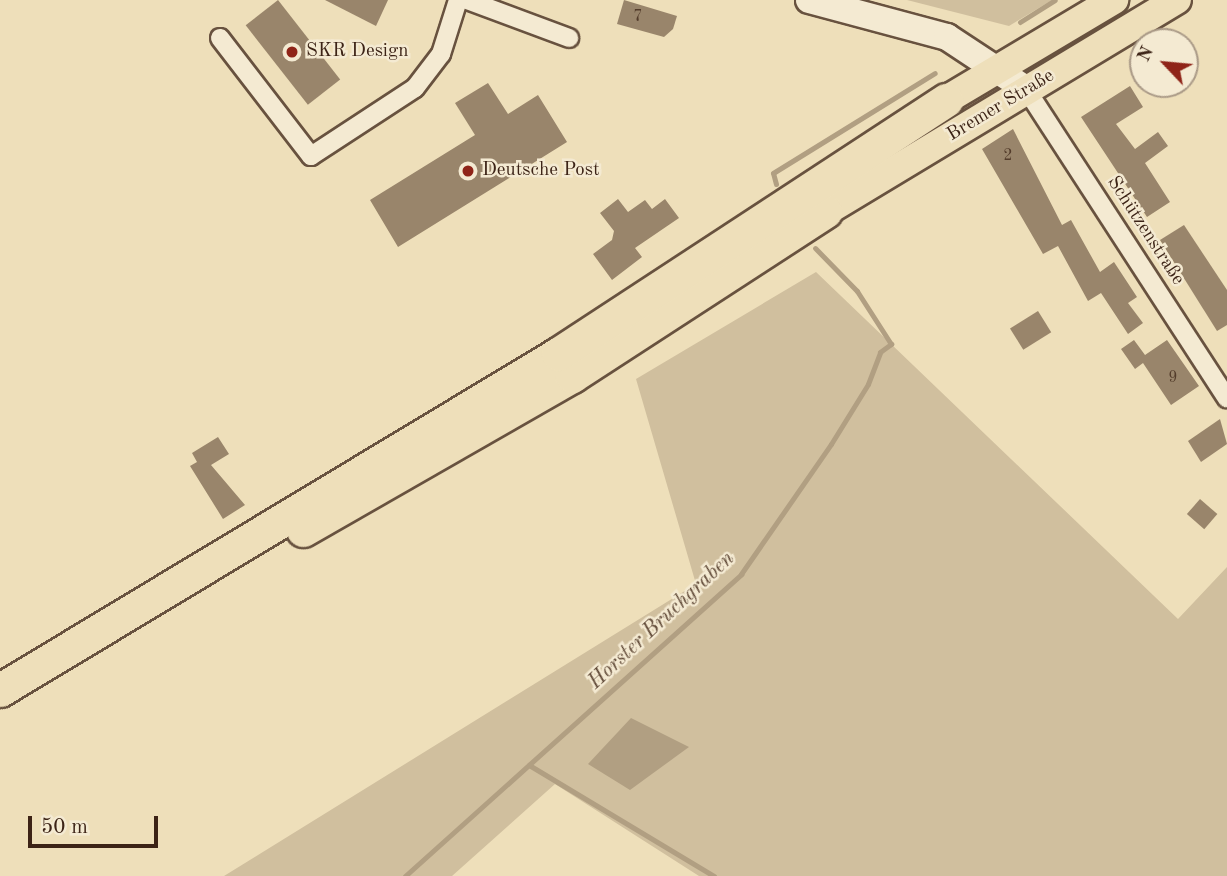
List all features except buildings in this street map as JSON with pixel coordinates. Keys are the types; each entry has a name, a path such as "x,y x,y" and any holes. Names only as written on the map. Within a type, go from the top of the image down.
{"highway":[{"name":"Bremer Straße","path":"0,690 558,354 816,179 946,100"},
{"path":"0,710 481,431 825,212"}],"main road":[{"name":"Bremer Straße","path":"946,100 1114,0"},
{"name":"Bremer Straße","path":"825,212 1177,0"}],"street":[{"path":"220,37 311,156 415,88 441,54 458,0"},
{"path":"467,0 569,38"},
{"path":"809,0 947,37 1026,89"},
{"name":"Schützenstraße","path":"1026,89 1227,398"}],"shaded area":[{"path":"907,0 1052,0 1009,26"},
{"path":"816,272 1178,619 1227,567 1227,876 699,876 555,784 452,876 224,876 696,584 636,379"},
{"path":"631,718 689,747 630,790 588,764"}],"waterway":[{"name":"Horster Bruchgraben","path":"1020,22 1055,0"},
{"name":"Horster Bruchgraben","path":"776,184 773,173 935,73"},
{"name":"Horster Bruchgraben","path":"405,876 741,574 831,444 868,384 880,352 891,344 857,291 815,248"},
{"path":"529,765 714,876"}],"place":[{"name":"SKR Design","path":"292,52"},
{"name":"Deutsche Post","path":"468,171"}]}
